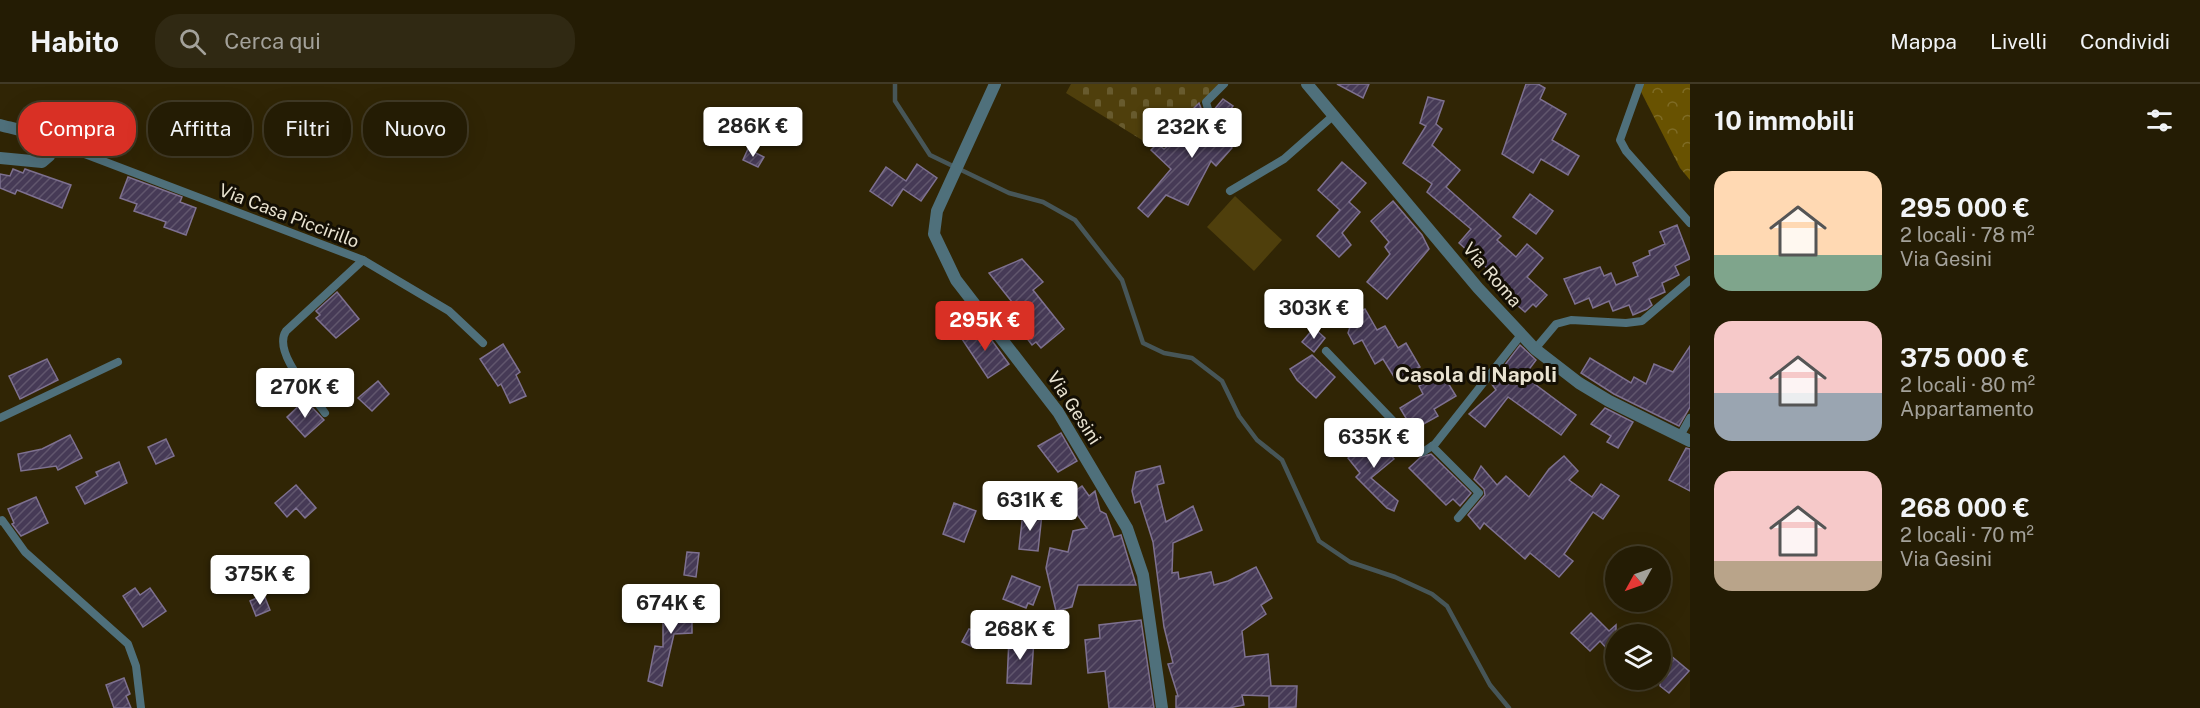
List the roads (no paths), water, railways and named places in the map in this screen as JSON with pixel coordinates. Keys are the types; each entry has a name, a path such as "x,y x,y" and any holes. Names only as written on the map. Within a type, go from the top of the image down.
{"street":[{"name":"Via Gesini","path":"995,84 937,211 934,234 956,280 1058,412 1127,528 1143,575 1162,708"},
{"name":"Via Roma","path":"1306,84 1478,288 1535,349 1580,383 1685,438"},
{"path":"0,125 18,130"},
{"path":"0,158 42,162 49,156"}],"lane":[{"path":"1163,143 1172,135 1184,137 1208,109 1206,102 1224,84"},
{"path":"1640,84 1620,140 1626,151 1690,223"},
{"path":"1230,191 1284,159 1334,115"},
{"name":"Via Casa Piccirillo","path":"90,156 363,260 286,331 282,341 286,357 326,413"},
{"path":"363,260 450,311 483,343"},
{"path":"1535,349 1556,324 1571,320 1626,323 1642,321 1690,280"},
{"path":"1326,351 1423,452 1432,446 1521,335"},
{"path":"0,418 118,362"},
{"path":"1685,438 1690,418"},
{"path":"1432,446 1479,493 1458,518"},
{"path":"0,521 2,520 25,552 128,644 136,666 141,708"}],"waterway":[{"path":"895,84 895,101 930,155 1009,193 1043,202 1075,220 1122,280 1143,343 1164,353 1192,358 1222,381 1239,416 1257,440 1282,460 1319,541 1350,562 1395,577 1432,594 1447,606 1490,685 1509,708"}],"district":[{"name":"Casola di Napoli","path":"1476,375"}]}
